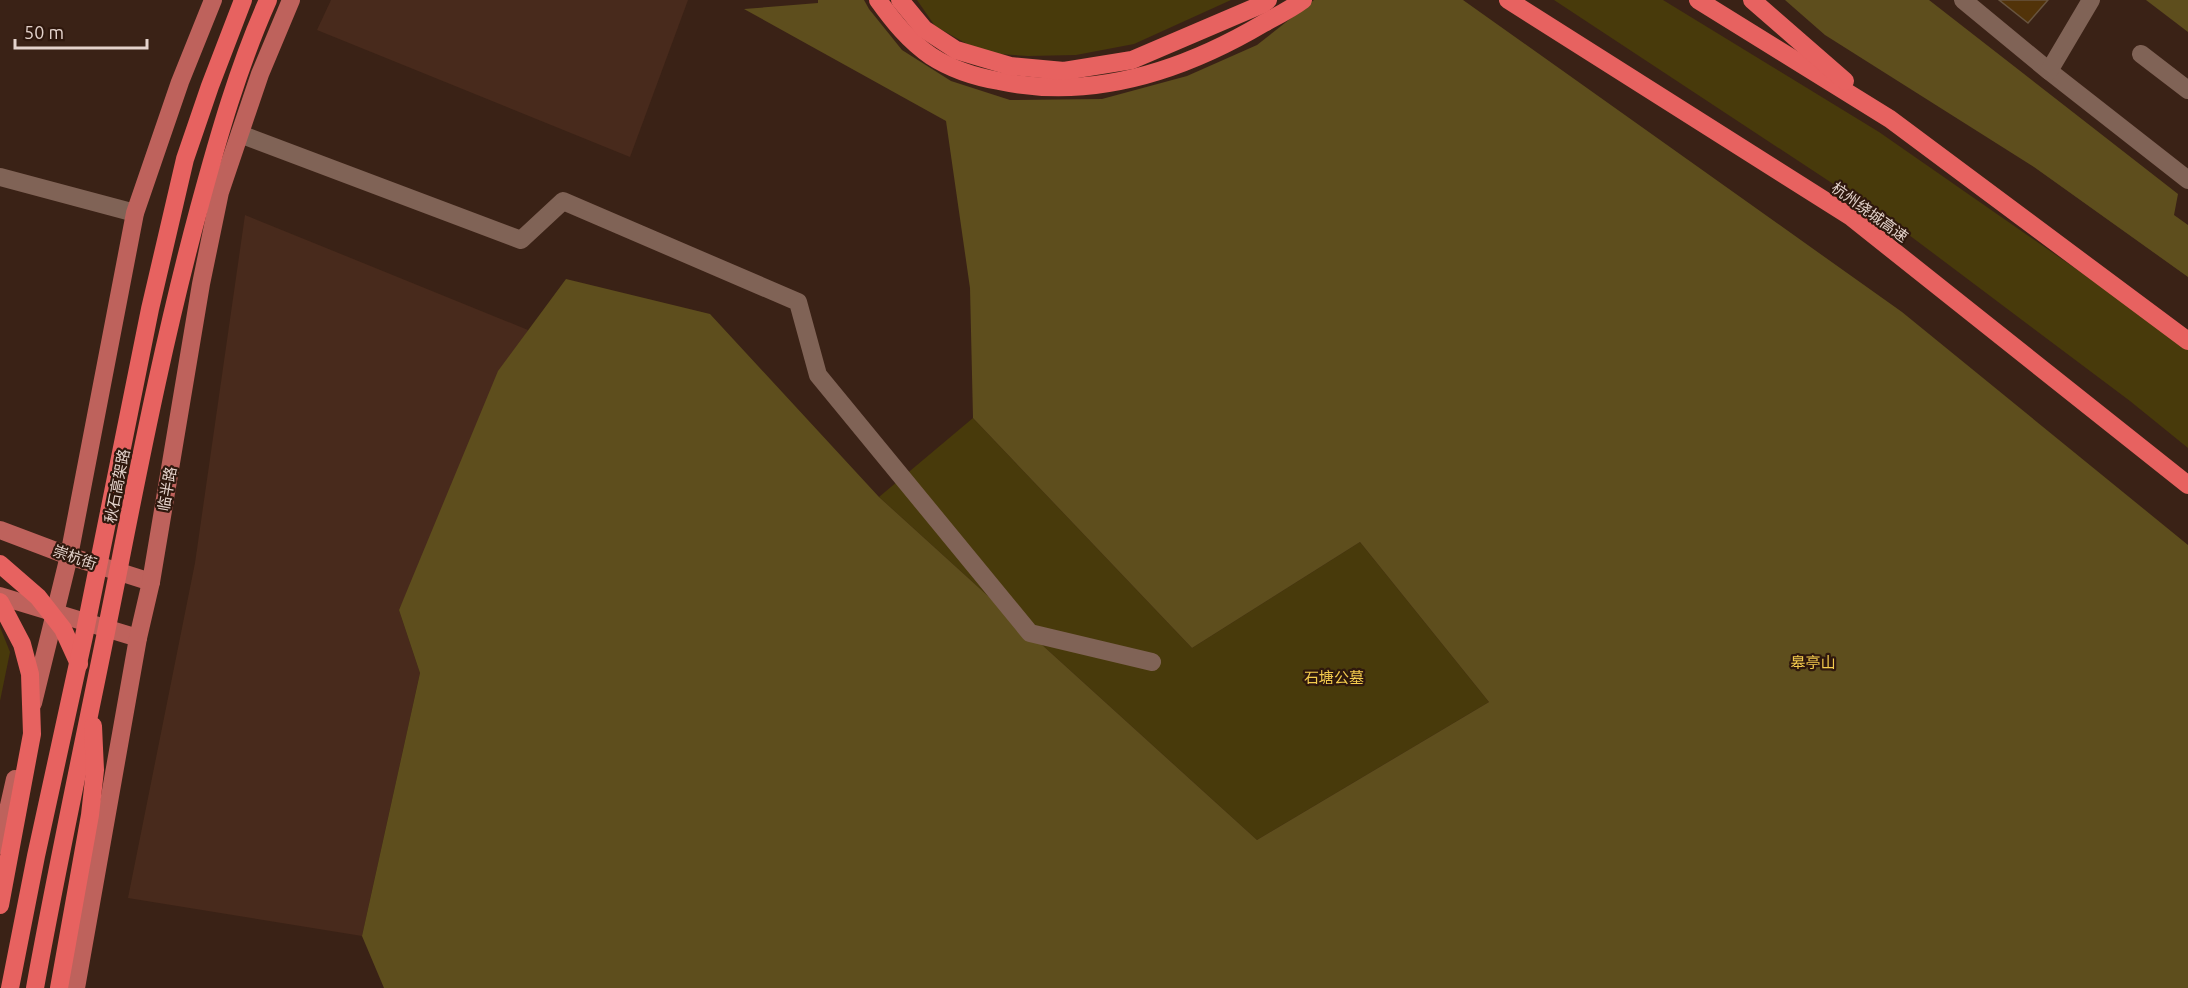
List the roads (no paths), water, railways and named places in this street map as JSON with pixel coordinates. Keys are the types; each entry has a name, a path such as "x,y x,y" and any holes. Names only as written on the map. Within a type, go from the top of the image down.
{"highway":[{"name":"秋石高架路","path":"10,988 150,309 185,159 243,0"},
{"name":"秋石高架路","path":"35,988 58,860 179,279 217,139 257,24 268,0"},
{"path":"878,0 901,30 932,56 974,76 1021,86 1073,87 1114,84 1162,71 1218,49 1303,0"},
{"path":"900,0 924,29 956,50 1010,66 1064,71 1132,60 1268,0"},
{"name":"杭州绕城高速","path":"1508,0 1851,218 2188,485"},
{"path":"1698,0 1890,119"},
{"path":"1752,0 1890,119 2188,341"},
{"path":"0,564 38,597 63,629 80,665 88,691 94,732 95,770 90,815 59,988"},
{"path":"0,602 22,644 30,674 32,734 0,905"}],"main road":[{"path":"0,845 69,556 135,213 180,82 213,0"},
{"name":"临半路","path":"76,988 138,638 151,582 201,284 220,192 260,74 291,0"},
{"name":"崇杭街","path":"0,530 69,556 151,582"},
{"path":"0,596 138,638"}],"street":[{"path":"1963,0 2188,180"},
{"path":"2049,71 2091,0"},
{"path":"2141,54 2188,90"},
{"path":"240,134 521,240 562,201 798,302 818,375 1029,633 1152,662"},
{"path":"0,177 135,213"}],"park label":[{"name":"皋亭山","path":"1813,662"},
{"name":"石塘公墓","path":"1334,677"}]}
